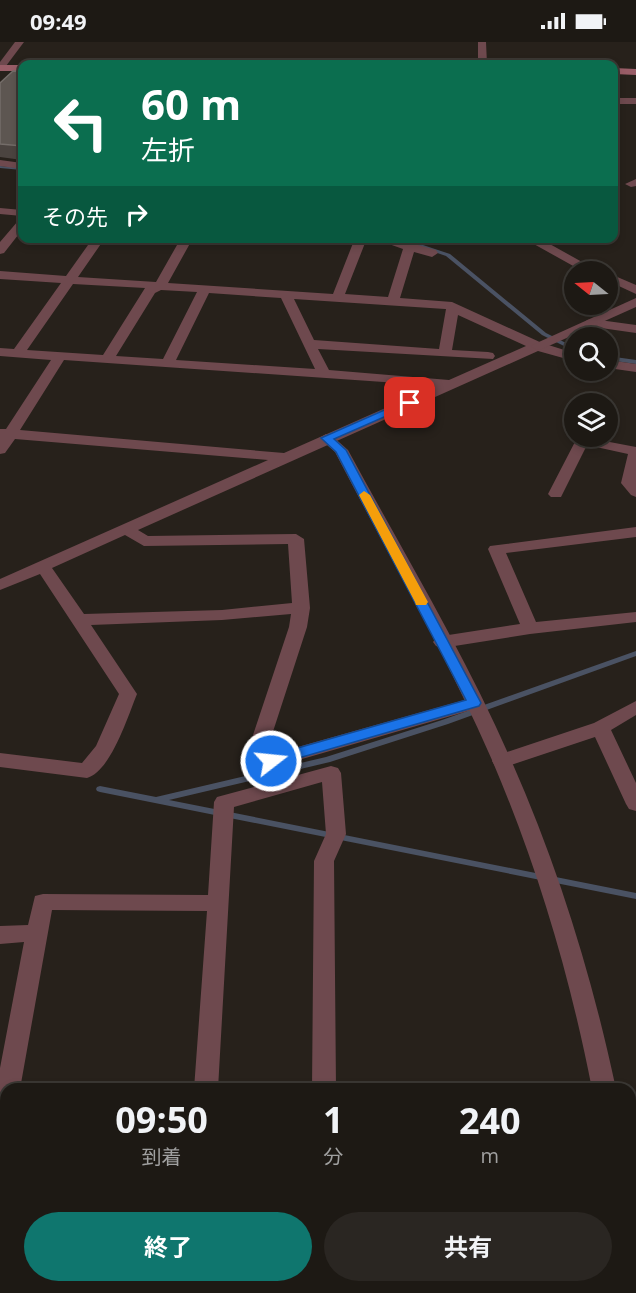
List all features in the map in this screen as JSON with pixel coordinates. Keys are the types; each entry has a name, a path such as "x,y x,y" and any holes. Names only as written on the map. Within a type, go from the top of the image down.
{"main road":[{"path":"0,68 18,68"},
{"path":"618,71 636,72"}],"street":[{"path":"0,68 20,42"},
{"path":"482,42 483,60"},
{"path":"618,102 635,102"},
{"path":"0,163 18,165"},
{"path":"0,172 18,174"},
{"path":"0,211 18,213"},
{"path":"0,250 18,228"},
{"path":"18,353 95,243"},
{"path":"108,358 150,290 160,285 184,243"},
{"path":"338,297 359,243"},
{"path":"396,243 432,253"},
{"path":"539,243 573,261"},
{"path":"393,301 410,247"},
{"path":"0,275 447,305 537,346 564,354"},
{"path":"618,282 636,290"},
{"path":"168,363 205,288"},
{"path":"286,294 324,374"},
{"path":"0,585 636,302"},
{"path":"445,353 453,308"},
{"path":"592,323 636,329"},
{"path":"309,344 488,356"},
{"path":"0,351 427,381 453,385"},
{"path":"0,450 5,434 61,355"},
{"path":"618,365 636,368"},
{"path":"5,434 285,457"},
{"path":"326,438 341,450 502,761 554,895 589,1015 603,1083"},
{"path":"556,494 582,440 636,452 629,483 636,492"},
{"path":"125,528 144,541 296,539 301,608 298,627 257,753 271,761 474,703"},
{"path":"530,628 496,549 636,532"},
{"path":"0,760 87,771 104,749 128,694 43,566"},
{"path":"78,620 222,615 301,608"},
{"path":"442,642 530,628 636,617"},
{"path":"502,761 601,728 636,707"},
{"path":"601,728 636,804"},
{"path":"206,1083 224,802 331,773 336,834 324,861 324,1083"},
{"path":"9,1083 43,902 218,903"},
{"path":"0,935 38,933"}],"building":[{"path":"13,71 18,72 18,146 0,144 0,83"}],"waterway":[{"path":"0,167 18,169"},
{"path":"411,243 448,255 544,334 564,344"},
{"path":"618,359 636,362"},
{"path":"159,799 327,760 445,722 636,653"},
{"path":"100,789 636,896"}],"slow traffic":[{"path":"364,495 421,602"}],"route":[{"path":"271,761 474,703 341,450 326,438 410,403"}]}
